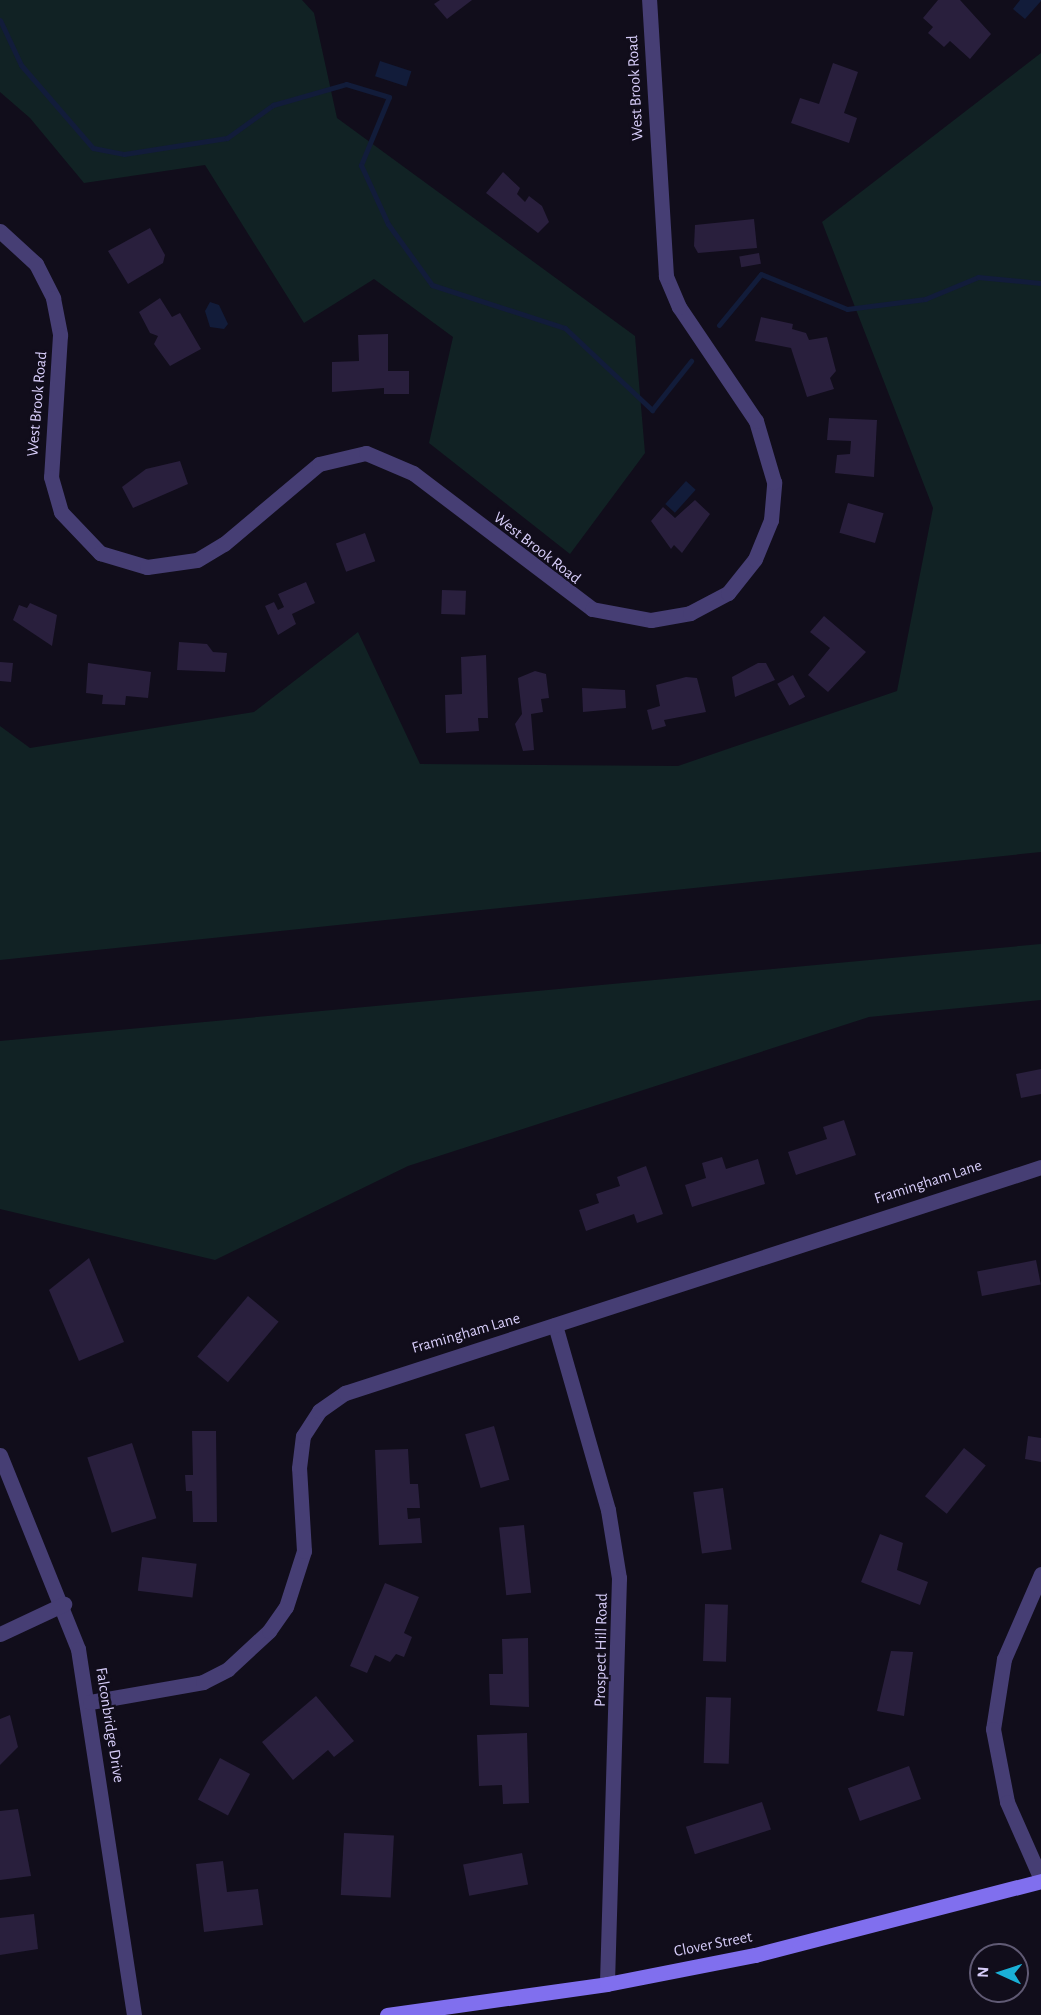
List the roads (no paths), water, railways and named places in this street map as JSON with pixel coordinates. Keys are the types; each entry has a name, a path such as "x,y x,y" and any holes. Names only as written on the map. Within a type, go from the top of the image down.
{"main road":[{"name":"Clover Street","path":"387,2015 607,1984 755,1955 1041,1880"}],"street":[{"name":"West Brook Road","path":"0,231 36,264 53,298 60,335 51,477 62,512 100,553 147,567 197,560 224,544 320,464 366,453 405,468 592,609 651,620 690,614 728,593 755,560 771,519 774,482 756,422 679,307 666,276 649,0"},
{"name":"Framingham Lane","path":"90,1702 203,1682 228,1669 270,1631 286,1607 304,1551 298,1468 303,1436 329,1402 383,1376 555,1325 1041,1167"},
{"name":"Prospect Hill Road","path":"555,1325 608,1510 619,1578 607,1984"},
{"name":"Falconbridge Drive","path":"0,1455 64,1604 90,1702 134,2015"},
{"path":"1041,1574 1004,1659 993,1729 1007,1802 1041,1880"},
{"path":"0,1634 64,1604"}],"water":[{"path":"1020,0 1041,1 1025,19 1013,9"},
{"path":"380,61 411,71 406,86 375,76"},
{"path":"210,302 219,305 228,324 224,329 210,327 205,311"},
{"path":"686,481 696,490 675,513 665,504"}],"waterway":[{"path":"0,20 21,65 93,148 124,154 227,138 273,105 346,84 389,97 361,165 388,224 432,285 565,328 652,410 691,361"},
{"path":"719,325 761,274 847,309 925,299 978,277 1041,283"}]}
